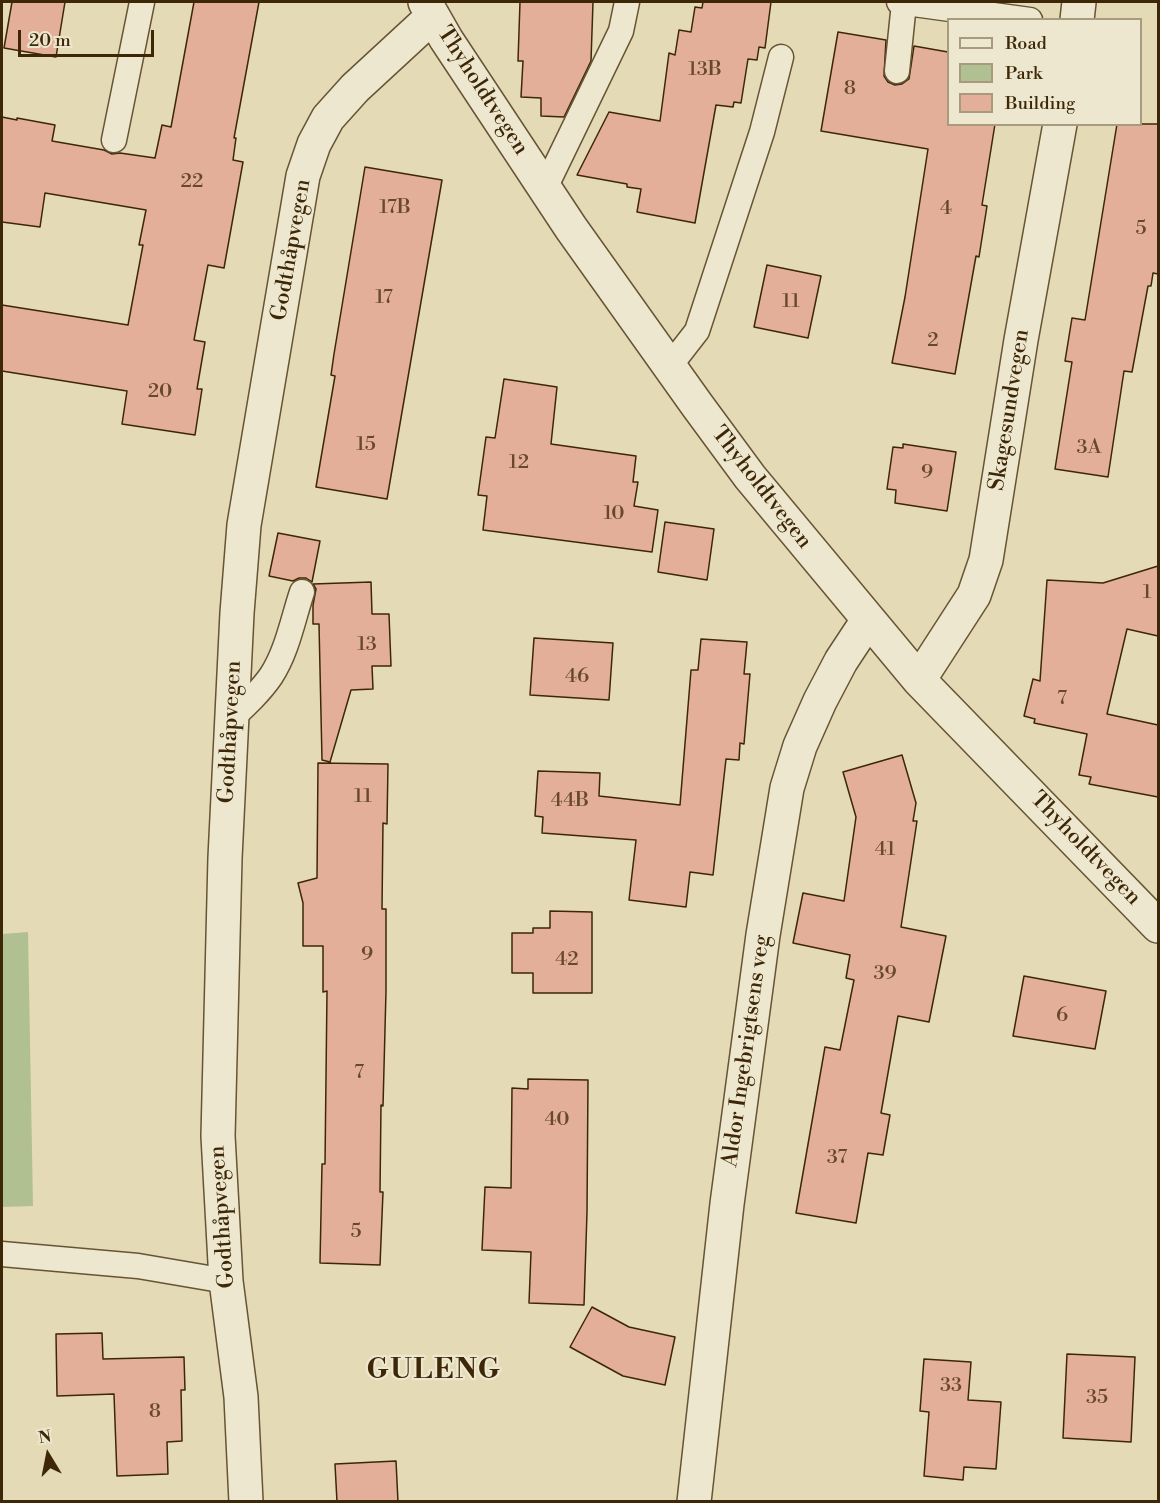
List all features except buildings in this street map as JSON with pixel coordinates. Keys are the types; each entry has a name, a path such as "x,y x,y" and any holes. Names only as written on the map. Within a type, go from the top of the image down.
{"street":[{"path":"1077,18 1079,2"},
{"name":"Thyholdtvegen","path":"429,9 446,39 571,228 750,477 919,680 1158,926"},
{"name":"Godthåpvegen","path":"246,1502 241,1397 226,1281 218,1136 225,858 244,525 303,176 314,144 328,118 429,9"},
{"name":"Skagesundvegen","path":"919,680 974,594 986,561 1021,340 1060,126"},
{"name":"Aldor Ingebrigtsens veg","path":"694,1502 730,1181 763,935 787,788 800,746 820,701 841,661 868,620"}],"lane":[{"path":"114,140 142,2"},
{"path":"546,188 621,31 627,2"},
{"path":"897,71 901,2 1016,18"},
{"path":"669,367 697,332 758,143 781,57"},
{"path":"232,718 258,693 272,675 283,650 302,592"},
{"path":"2,1254 138,1266 226,1281"}],"green space":[{"path":"28,932 33,1206 2,1207 2,934"}],"district":[{"name":"GULENG","path":"434,1371"}]}
